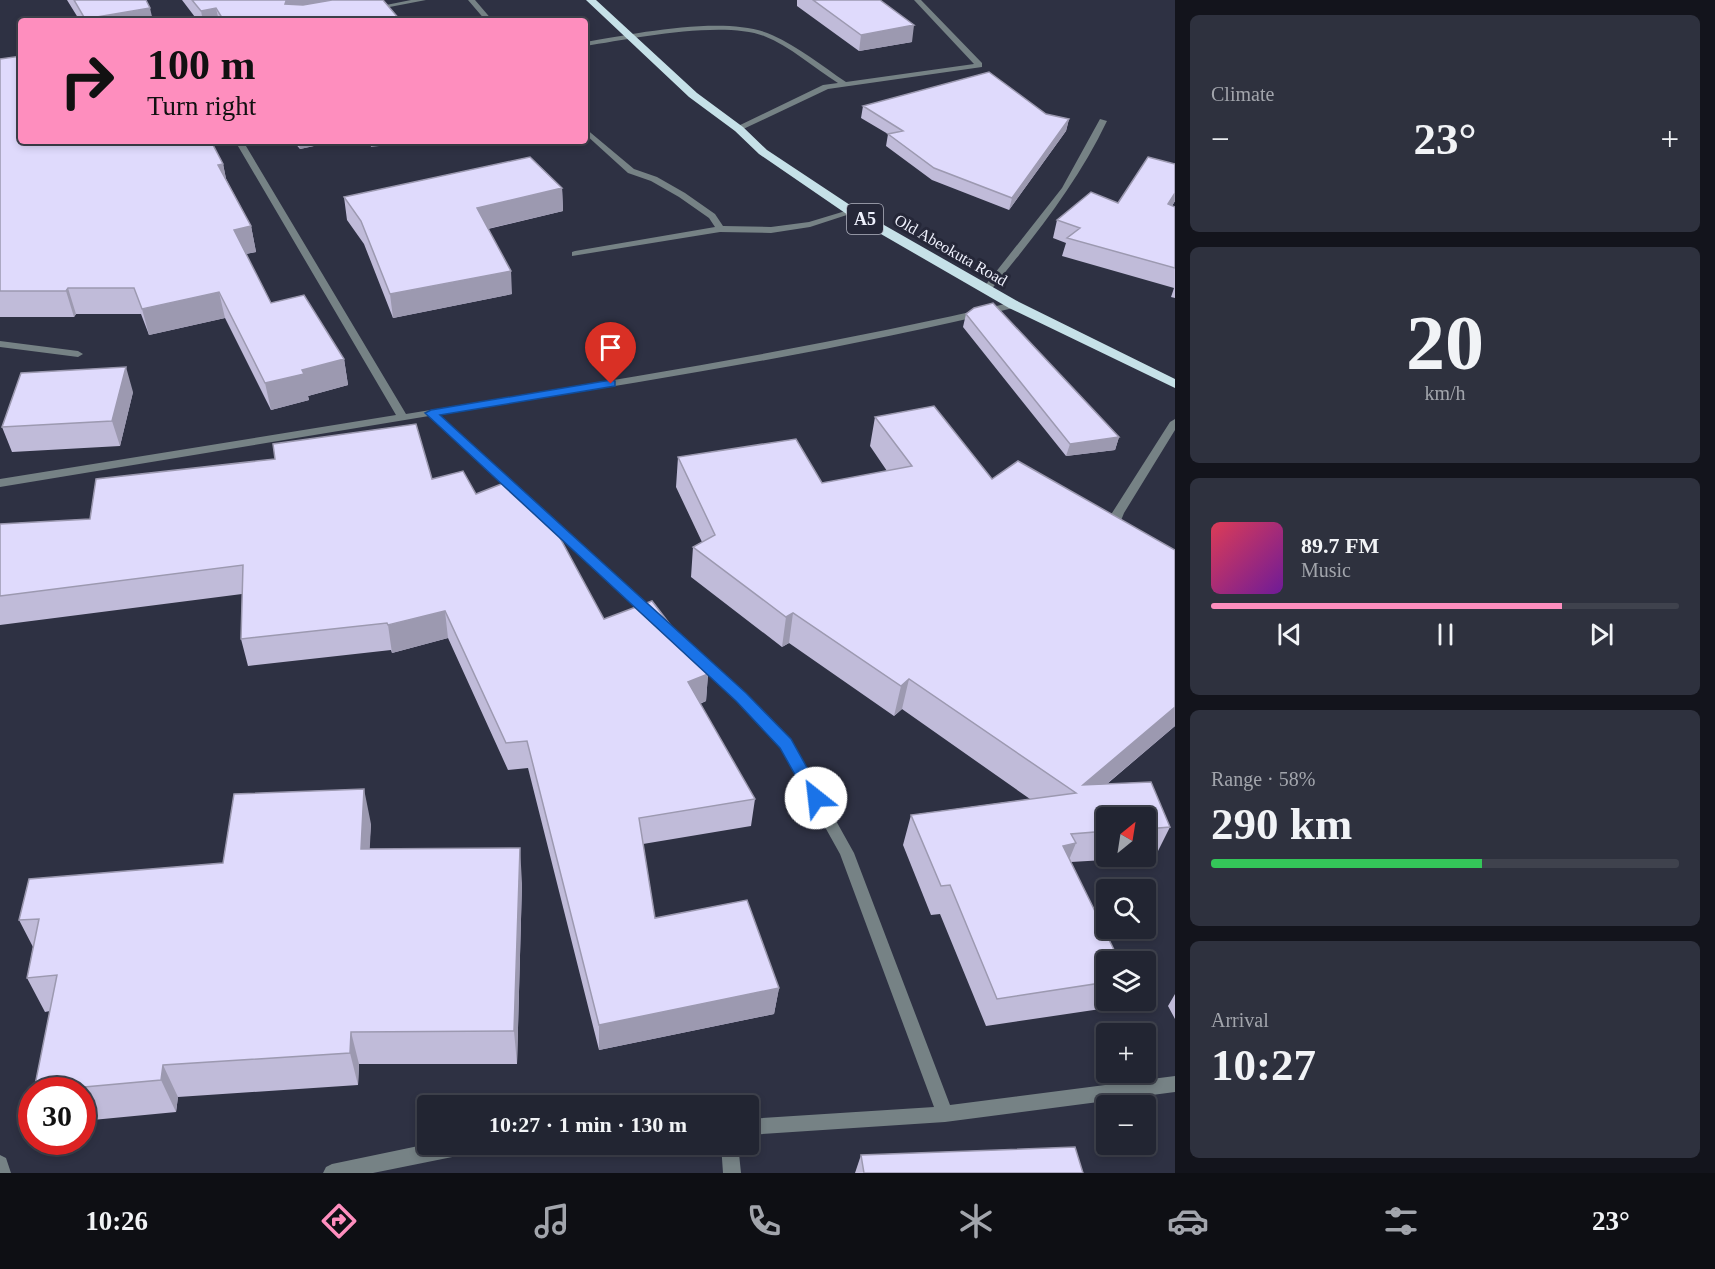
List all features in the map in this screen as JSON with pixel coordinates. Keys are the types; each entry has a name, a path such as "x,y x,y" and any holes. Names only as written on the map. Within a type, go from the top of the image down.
{"highway":[{"name":"Old Abeokuta Road","path":"591,0 693,94 739,129 763,152 852,212 1014,305 1175,384"}],"street":[{"path":"369,9 423,0"},
{"path":"471,0 487,18"},
{"path":"739,129 814,91 979,65 917,0"},
{"path":"588,44 630,37 723,29 755,32 767,35 846,85"},
{"path":"987,289 1060,199 1091,148 1103,122"},
{"path":"588,133 631,171 654,179 712,216 720,229"},
{"path":"241,144 403,418"},
{"path":"575,254 720,229 771,230 810,224 852,212"},
{"path":"0,483 667,374 920,327 1014,305"},
{"path":"0,344 78,354"},
{"path":"431,413 708,666 786,744 847,853 945,1114"},
{"path":"1119,541 1112,528 1118,513 1175,422"},
{"path":"759,1126 945,1114 1175,1084"},
{"path":"332,1173 417,1155"},
{"path":"730,1155 732,1173"},
{"path":"0,1164 2,1173"}],"building":[{"path":"74,0 146,0 150,8 91,18 84,18"},
{"path":"192,0 289,0 285,4 303,5 332,0 383,0 398,18 222,18 216,8 201,11"},
{"path":"813,0 880,0 914,25 861,35"},
{"path":"18,56 18,144 213,144 223,164 218,165 251,226 234,230 271,303 304,295 344,359 302,370 304,374 265,383 219,292 142,309 134,288 0,291 0,59"},
{"path":"989,72 1046,114 1069,119 1012,198 934,168 888,134 903,131 863,106"},
{"path":"530,157 562,188 477,208 511,271 390,294 361,221 344,197"},
{"path":"1148,157 1175,164 1175,193 1168,204 1175,207 1175,268 1067,238 1080,228 1057,220 1091,192 1118,203"},
{"path":"993,303 1119,437 1070,444 966,314 974,308"},
{"path":"126,367 112,421 2,427 21,373"},
{"path":"934,406 992,479 1018,461 1175,550 1175,707 1083,785 1151,782 1170,827 1156,828 1156,807 1096,807 1096,832 1071,834 1076,843 1063,846 1096,913 1096,939 1109,939 1115,951 1096,951 1096,984 997,999 950,885 941,886 911,815 1076,793 909,679 901,686 793,613 786,617 693,547 715,535 678,457 796,439 822,483 912,466 875,417"},
{"path":"416,424 432,479 463,471 476,494 509,481 559,536 604,619 652,601 708,674 688,682 755,799 639,818 655,918 747,900 779,988 599,1025 527,741 506,743 445,611 388,625 387,623 241,639 243,565 0,596 0,524 90,519 96,479 275,459 273,444"},
{"path":"364,789 361,849 520,848 514,1031 351,1032 350,1053 163,1065 161,1080 96,1086 96,1077 37,1077 57,975 27,978 39,919 19,920 29,879 223,863 234,794"},
{"path":"1075,1147 1083,1173 864,1173 861,1155"}],"route":[{"path":"611,384 431,413 556,525 741,697 786,744 816,798"}]}
